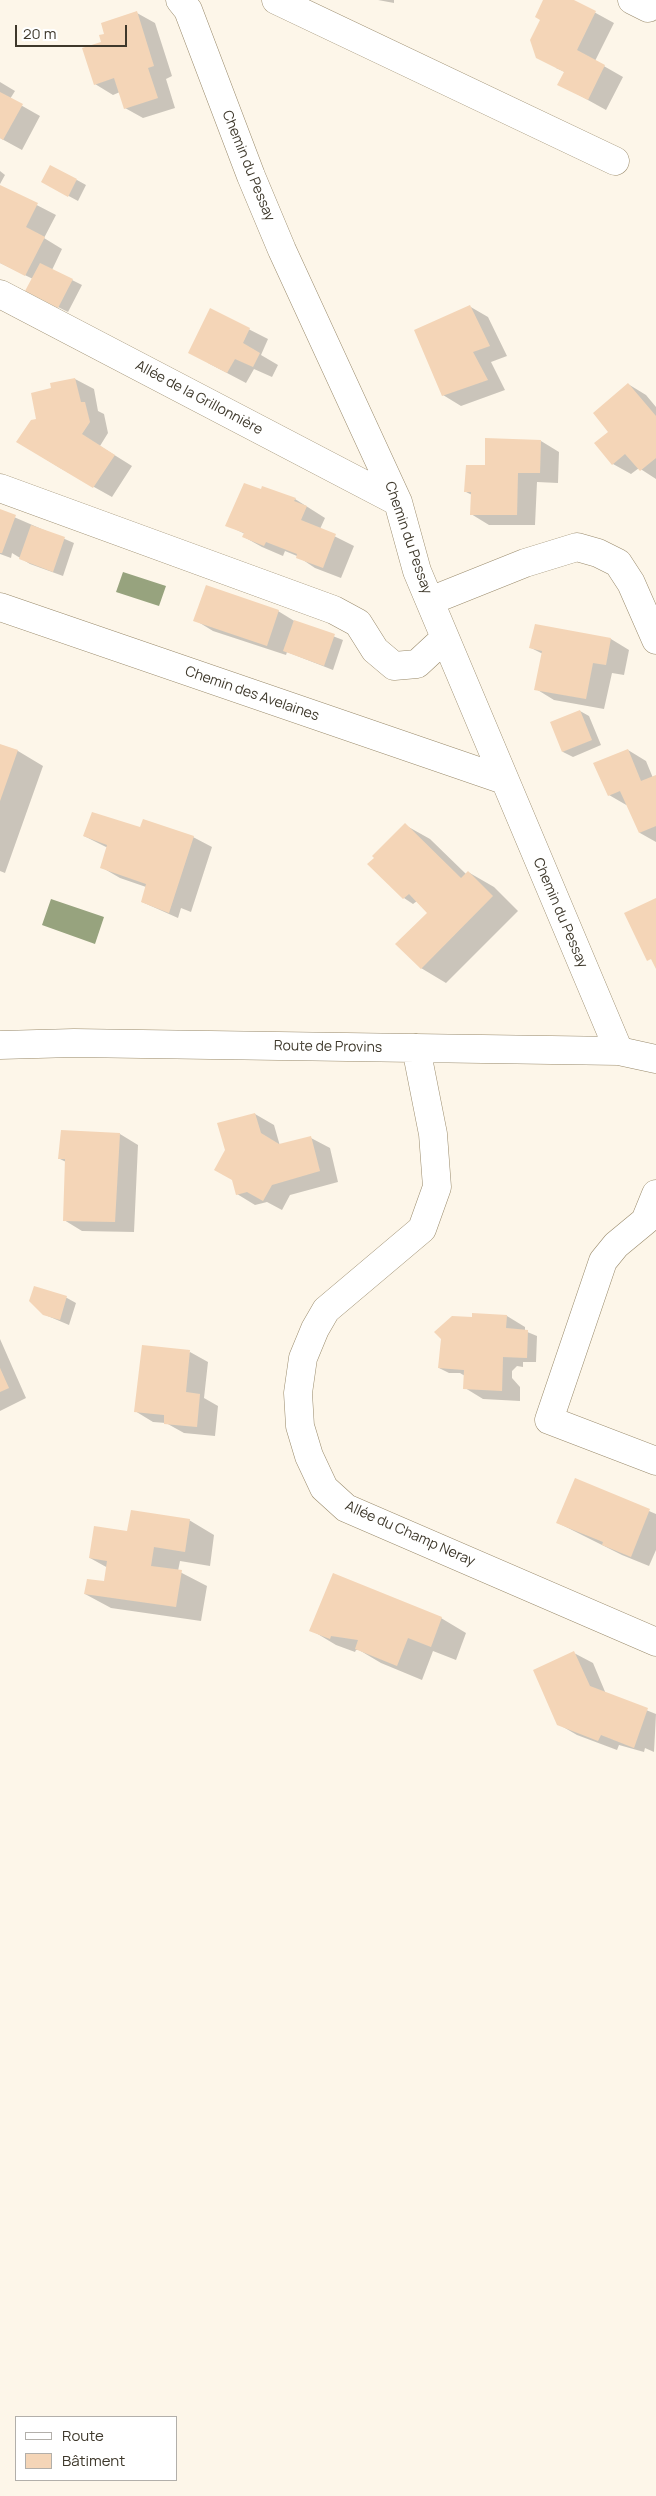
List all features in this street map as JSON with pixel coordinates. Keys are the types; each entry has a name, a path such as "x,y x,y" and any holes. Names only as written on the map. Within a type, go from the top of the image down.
{"street":[{"name":"Chemin du Pessay","path":"180,0 188,10 251,176 282,250 398,502 417,571 619,1051"},
{"path":"276,0 615,161"},
{"name":"Allée de la Grillonnière","path":"0,294 398,502"},
{"path":"0,488 334,610 358,623 375,650 394,666 417,664 445,638"},
{"path":"430,601 525,563 577,548 598,553 618,563 632,583 656,640"},
{"name":"Chemin des Avelaines","path":"0,607 504,780"},
{"name":"Route de Provins","path":"0,1045 74,1043 619,1051 656,1059"},
{"name":"Allée du Champ Neray","path":"416,1048 433,1134 438,1187 422,1230 326,1310 315,1329 302,1358 298,1393 300,1426 309,1456 324,1488 346,1508 656,1642"},
{"path":"656,1194 645,1221 616,1245 603,1262 549,1420 656,1461"}],"shaded area":[{"path":"123,572 166,586 159,606 116,592"},
{"path":"51,899 104,917 95,944 42,925"}],"building":[{"path":"543,0 574,0 596,11 577,50 605,65 588,100 557,85 564,72 536,58 530,40 540,20 535,17"},
{"path":"137,11 154,66 148,68 158,98 124,109 114,78 94,85 82,48 101,42 99,35 104,34 101,23"},
{"path":"0,92 23,104 3,140 0,138"},
{"path":"50,165 77,179 68,197 41,182"},
{"path":"0,185 38,203 26,227 45,237 25,276 0,263"},
{"path":"40,263 73,279 58,308 25,291"},
{"path":"470,305 490,346 473,352 488,380 442,396 414,330"},
{"path":"210,308 250,328 243,343 260,353 253,367 235,359 227,373 188,353"},
{"path":"75,378 81,402 85,402 90,422 82,434 115,455 93,488 16,442 31,420 36,419 31,393 51,388 50,383"},
{"path":"628,383 656,416 656,458 640,471 625,454 612,465 594,443 608,432 593,413"},
{"path":"485,438 541,440 540,473 518,473 517,515 470,515 471,492 464,492 466,465 485,465"},
{"path":"244,483 261,489 262,486 296,498 294,501 307,506 301,520 336,534 323,568 296,558 297,554 266,542 264,546 242,537 244,533 225,526"},
{"path":"0,509 16,515 2,553 0,553"},
{"path":"31,525 65,537 53,572 19,559"},
{"path":"206,585 279,610 267,646 193,621"},
{"path":"294,620 335,634 324,666 283,651"},
{"path":"535,624 611,638 606,665 593,663 586,699 534,690 542,651 529,648"},
{"path":"580,710 592,740 562,752 550,722"},
{"path":"0,744 18,750 0,801"},
{"path":"628,749 641,781 656,775 656,826 639,833 620,791 608,796 593,763"},
{"path":"92,812 140,827 143,819 194,836 169,913 141,902 146,884 100,868 107,845 83,836"},
{"path":"405,823 461,878 468,871 493,896 421,969 395,944 427,913 409,894 403,899 367,864 374,858 372,856"},
{"path":"656,898 656,969 651,959 647,961 624,913"},
{"path":"255,1113 261,1133 279,1144 311,1136 320,1171 272,1185 263,1201 247,1192 236,1195 232,1180 214,1170 225,1150 217,1123"},
{"path":"61,1130 120,1133 115,1222 63,1221 65,1159 58,1159"},
{"path":"34,1286 67,1296 60,1320 43,1315 29,1301"},
{"path":"472,1313 507,1315 506,1328 528,1330 527,1358 503,1357 502,1391 463,1389 464,1370 438,1368 441,1339 434,1332 452,1316 472,1317"},
{"path":"142,1345 190,1350 186,1392 200,1394 197,1427 164,1424 164,1415 134,1412"},
{"path":"0,1368 9,1388 0,1392"},
{"path":"575,1478 650,1509 631,1557 602,1545 603,1542 556,1523"},
{"path":"131,1510 190,1519 185,1552 154,1547 151,1566 182,1570 176,1607 84,1594 87,1579 104,1581 107,1561 89,1558 94,1526 127,1531"},
{"path":"333,1573 442,1617 431,1647 408,1638 397,1666 355,1649 358,1640 331,1636 330,1639 309,1631"},
{"path":"574,1651 590,1686 648,1708 634,1748 601,1735 598,1741 557,1725 533,1670"}]}
